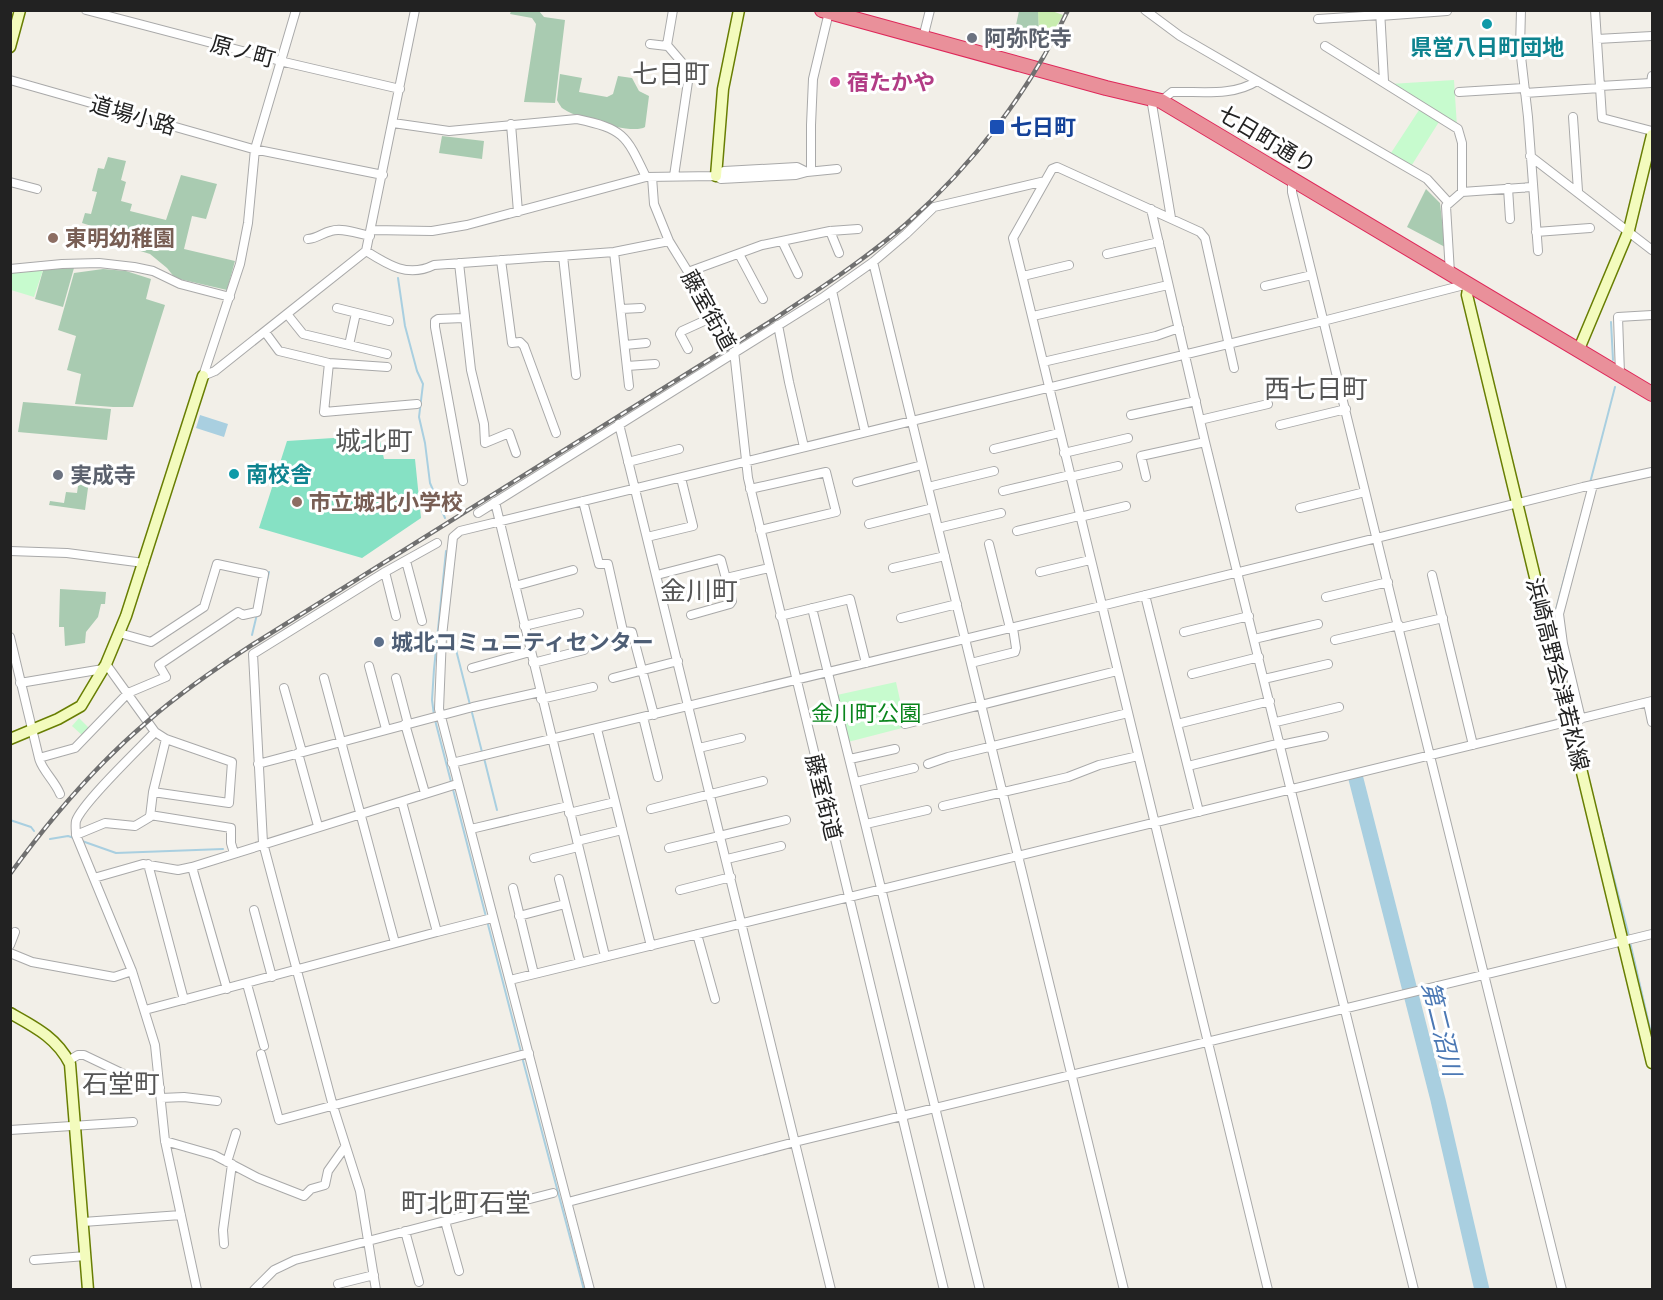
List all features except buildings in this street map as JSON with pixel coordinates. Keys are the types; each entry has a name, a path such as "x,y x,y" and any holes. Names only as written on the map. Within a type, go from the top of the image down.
{"highway":[{"name":"七日町通り","path":"826,11 1156,100 1653,394"}],"street":[{"path":"10,48 20,10"},
{"name":"原ノ町","path":"86,10 280,61 400,89"},
{"path":"10,739 74,712 81,706 104,667 119,633 144,563 202,376 240,264 248,224 255,149 296,10"},
{"path":"202,376 215,371 366,250 415,10"},
{"path":"667,46 673,10"},
{"path":"716,176 723,89 739,10"},
{"path":"923,38 930,10"},
{"path":"1145,10 1180,36 1427,179 1448,204 1450,273"},
{"path":"1521,10 1520,48 1528,117 1538,251"},
{"path":"1595,10 1602,118 1653,131"},
{"path":"809,171 813,79 826,11"},
{"path":"1318,20 1447,11"},
{"path":"1380,14 1384,81"},
{"path":"1597,39 1653,36"},
{"path":"650,44 667,46 685,66 689,75 674,176"},
{"path":"1324,46 1384,81 1458,129 1462,143 1462,192"},
{"path":"1459,92 1600,87 1651,82 1653,76"},
{"name":"道場小路","path":"10,80 255,149 383,175"},
{"path":"1171,218 1156,100 1172,92 1230,91 1246,87 1257,81"},
{"path":"1573,117 1578,191"},
{"name":"藤室街道","path":"393,123 449,131 577,119 622,135 631,145 649,177 654,204 669,241 734,351 750,489 944,1290"},
{"path":"511,124 518,212"},
{"path":"1579,349 1629,230 1648,173 1653,135"},
{"path":"1530,156 1653,250"},
{"path":"1234,368 1205,238 1200,232 1057,166 1052,169 1013,238 1268,1290"},
{"path":"308,239 337,230 371,233 432,231 467,225 649,177 716,176 724,171 797,167 809,171 837,169"},
{"path":"1292,180 1292,192 1323,321 1562,1290"},
{"path":"478,513 832,291 873,262 934,207 1045,181"},
{"path":"10,182 37,189"},
{"path":"1448,204 1462,192 1532,187"},
{"path":"1508,188 1510,219"},
{"path":"1151,209 1200,420 1414,1290"},
{"path":"1536,232 1590,228"},
{"path":"688,272 762,245 830,231 858,229"},
{"path":"830,231 839,253"},
{"path":"366,250 387,264 403,271 434,265 614,252 669,241"},
{"path":"782,241 798,274"},
{"path":"1107,254 1158,242"},
{"path":"614,252 630,386"},
{"path":"740,254 763,299"},
{"path":"563,256 576,375"},
{"path":"501,260 512,344 520,342 524,346 556,433"},
{"path":"873,262 1124,1290"},
{"path":"10,269 99,263 134,267 153,271 180,285 230,297"},
{"path":"459,263 474,389 481,410 485,443 509,433 516,453"},
{"path":"1023,276 1069,265"},
{"path":"1265,286 1312,275"},
{"path":"590,1290 527,1054 510,980 488,919 471,829 455,784 452,763 436,716 453,537 460,531 1468,284"},
{"name":"浜崎高野会津若松線","path":"1468,284 1467,295 1517,504 1575,720 1628,940 1653,1063"},
{"path":"1033,316 1168,285"},
{"path":"832,291 865,432"},
{"path":"337,308 389,321"},
{"path":"621,309 641,308"},
{"path":"349,345 356,313"},
{"path":"287,314 303,334 387,354"},
{"path":"1620,374 1618,317 1653,315"},
{"path":"688,349 680,334 682,331 715,316"},
{"path":"463,481 435,321 464,318"},
{"path":"778,325 804,447"},
{"path":"1043,362 1156,336 1179,328"},
{"path":"265,332 279,351 328,363 387,367"},
{"path":"625,345 646,344"},
{"path":"328,363 324,412 417,404"},
{"path":"627,366 655,364"},
{"path":"1131,415 1196,401"},
{"path":"1200,420 1268,404"},
{"path":"1280,425 1346,409"},
{"path":"619,424 831,1290"},
{"path":"994,449 1059,433"},
{"path":"1064,453 1128,438"},
{"path":"1146,477 1141,456 1206,442"},
{"path":"628,462 679,449"},
{"path":"857,482 922,465"},
{"path":"1004,491 1118,466"},
{"path":"928,487 994,471"},
{"path":"750,489 826,472 829,482 836,512 760,530"},
{"path":"452,763 796,681 1582,487 1653,472"},
{"path":"647,537 693,526 681,478"},
{"path":"1575,720 1559,614 1593,485"},
{"path":"1300,508 1365,492"},
{"path":"583,501 599,564 608,564 624,631 632,632 654,715"},
{"path":"495,502 605,956"},
{"path":"1017,531 1126,506"},
{"path":"869,524 933,508"},
{"path":"938,528 1001,513"},
{"path":"376,1290 360,1191 333,1106 263,843 253,654 385,572 437,543"},
{"path":"971,663 1015,652 1016,648 989,544"},
{"path":"10,551 67,553 144,563"},
{"path":"893,568 945,556"},
{"path":"657,575 718,559 723,564 732,600 730,604 691,615"},
{"path":"1040,572 1090,560"},
{"path":"406,561 422,621"},
{"path":"39,758 75,748 128,693 166,677 159,665 238,612 243,615 257,612 264,574 217,564 204,607 151,642 119,633"},
{"path":"726,578 769,568"},
{"path":"515,586 573,570"},
{"path":"385,572 396,616"},
{"path":"1432,574 1473,745"},
{"path":"1326,597 1388,582"},
{"path":"1145,595 1199,812"},
{"path":"780,616 850,599 866,663"},
{"path":"901,618 957,604"},
{"path":"813,608 980,1290"},
{"path":"524,626 579,612"},
{"path":"1184,632 1249,616"},
{"path":"1335,640 1443,618"},
{"path":"1254,639 1318,624"},
{"path":"10,637 13,662 41,765 48,771 60,794"},
{"path":"533,663 584,650"},
{"path":"472,668 530,652"},
{"path":"1192,674 1259,657"},
{"path":"613,678 678,662"},
{"path":"1264,679 1328,664"},
{"path":"369,666 386,729"},
{"path":"20,683 104,667"},
{"path":"104,667 128,693 155,732 166,739 232,762 229,803 153,792"},
{"path":"905,724 1118,671"},
{"path":"324,678 395,943"},
{"path":"396,678 425,794"},
{"path":"258,764 436,716 593,687"},
{"path":"284,688 318,826"},
{"path":"1177,724 1270,701"},
{"path":"510,980 1650,702 1652,721"},
{"path":"1276,722 1339,707"},
{"path":"928,764 1128,713"},
{"path":"643,717 658,777"},
{"path":"597,729 651,945"},
{"path":"155,732 80,814 76,822 77,839 146,1010 155,1045 165,1141 197,1290"},
{"path":"1188,766 1324,736"},
{"path":"699,748 741,738"},
{"path":"77,839 105,823 135,826 150,817 153,792 166,739"},
{"path":"850,759 895,749"},
{"path":"943,806 1068,777 1099,765 1138,756"},
{"path":"856,782 914,768"},
{"path":"651,808 763,781"},
{"path":"94,878 148,864 178,870 192,867 455,784"},
{"path":"402,802 437,932"},
{"path":"471,829 615,802"},
{"path":"866,824 927,810"},
{"path":"150,814 231,828 234,853"},
{"path":"669,848 786,820"},
{"path":"534,858 622,830"},
{"path":"727,859 780,846"},
{"path":"148,864 184,1000"},
{"path":"192,867 227,989"},
{"path":"680,890 731,877"},
{"path":"559,879 580,962"},
{"path":"513,888 534,974"},
{"path":"519,916 565,904"},
{"path":"254,910 272,977"},
{"path":"146,1010 488,919"},
{"path":"10,945 15,932"},
{"path":"698,934 715,999"},
{"path":"568,1202 795,1142 1653,934"},
{"path":"10,953 32,962 114,977 132,971"},
{"path":"247,984 279,1120 527,1054"},
{"path":"10,1013 47,1034 58,1045 68,1061 76,1126 88,1290"},
{"path":"68,1061 78,1055 84,1055 150,1086 160,1088"},
{"path":"161,1098 184,1097 217,1101"},
{"path":"10,1130 133,1122"},
{"path":"224,1244 229,1163 236,1132"},
{"path":"165,1141 214,1155 258,1178 304,1196 311,1189 325,1185 327,1171 345,1147"},
{"path":"254,1290 283,1264 553,1193"},
{"path":"83,1222 181,1215"},
{"path":"445,1221 459,1271"},
{"path":"405,1231 419,1282"},
{"path":"34,1260 86,1256"},
{"path":"338,1284 374,1275"}],"green space":[{"path":"511,11 539,11 544,17 565,20 555,103 524,102 536,24 532,18 510,14"},
{"path":"1019,11 1038,11 1039,39 1030,40 1026,44 1013,39"},
{"path":"1038,11 1052,11 1063,15 1044,48 1039,39"},
{"path":"560,74 582,78 579,92 607,97 613,94 618,76 632,78 639,91 649,96 645,127 629,129 617,127 579,116 562,108 557,100"},
{"path":"1454,80 1457,127 1442,117 1410,168 1389,156 1421,107 1390,84"},
{"path":"442,136 484,141 482,159 439,153"},
{"path":"108,157 126,161 121,180 126,182 121,201 132,204 130,211 166,220 181,175 217,184 206,219 192,216 184,249 235,261 227,290 175,278 150,254 102,239 104,230 82,223 85,213 91,214 97,192 92,191 98,168 104,169"},
{"path":"1426,189 1440,203 1445,247 1407,227"},
{"path":"44,267 74,268 63,307 35,299"},
{"path":"44,267 34,297 11,290 11,271"},
{"path":"103,269 126,271 151,279 146,299 165,305 133,407 75,404 81,374 67,370 76,336 58,330 74,273"},
{"path":"23,402 111,409 107,440 18,432"},
{"path":"379,435 384,459 415,459 421,518 362,558 259,528 287,441"},
{"path":"81,465 91,466 85,510 49,505 50,501 64,503 66,492 77,493"},
{"path":"60,589 106,592 105,604 101,604 98,617 86,632 85,643 65,646 64,627 59,627"},
{"name":"金川町公園","path":"896,682 906,727 848,742 837,695"},
{"path":"79,718 90,729 83,736 72,726"}],"water":[{"path":"200,415 228,424 224,437 196,428"}],"waterway":[{"path":"398,278 405,326 417,371 423,384 419,417 430,483 445,518"},
{"path":"1611,322 1613,360"},
{"path":"1590,483 1615,387"},
{"path":"1557,648 1553,621 1572,549"},
{"path":"434,715 432,700 434,669 446,551"},
{"path":"267,580 269,572"},
{"path":"252,635 257,614"},
{"path":"452,634 482,752"},
{"path":"435,720 521,1052"},
{"path":"484,758 497,810"},
{"name":"第二沼川","path":"1356,779 1438,1100 1482,1290"},
{"path":"1598,817 1629,936"},
{"path":"10,820 31,827 34,831"},
{"path":"50,839 68,836 74,838"},
{"path":"82,841 116,853 223,849"},
{"path":"1630,942 1652,1037"},
{"path":"522,1057 584,1290"}],"railway":[{"path":"10,874 41,833 92,774 161,710 200,680 255,643 768,323 890,238 931,201 977,152 1018,98 1068,10"}],"place":[{"name":"県営八日町団地","path":"1487,24"},
{"name":"阿弥陀寺","path":"972,38"},
{"name":"宿たかや","path":"835,82"},
{"name":"七日町","path":"997,127"},
{"name":"東明幼稚園","path":"53,238"},
{"name":"南校舎","path":"234,474"},
{"name":"実成寺","path":"58,475"},
{"name":"市立城北小学校","path":"297,502"},
{"name":"城北コミュニティセンター","path":"379,642"}],"district":[{"name":"七日町","path":"671,74"},
{"name":"西七日町","path":"1316,389"},
{"name":"城北町","path":"374,441"},
{"name":"金川町","path":"699,591"},
{"name":"石堂町","path":"121,1084"},
{"name":"町北町石堂","path":"466,1203"}]}
